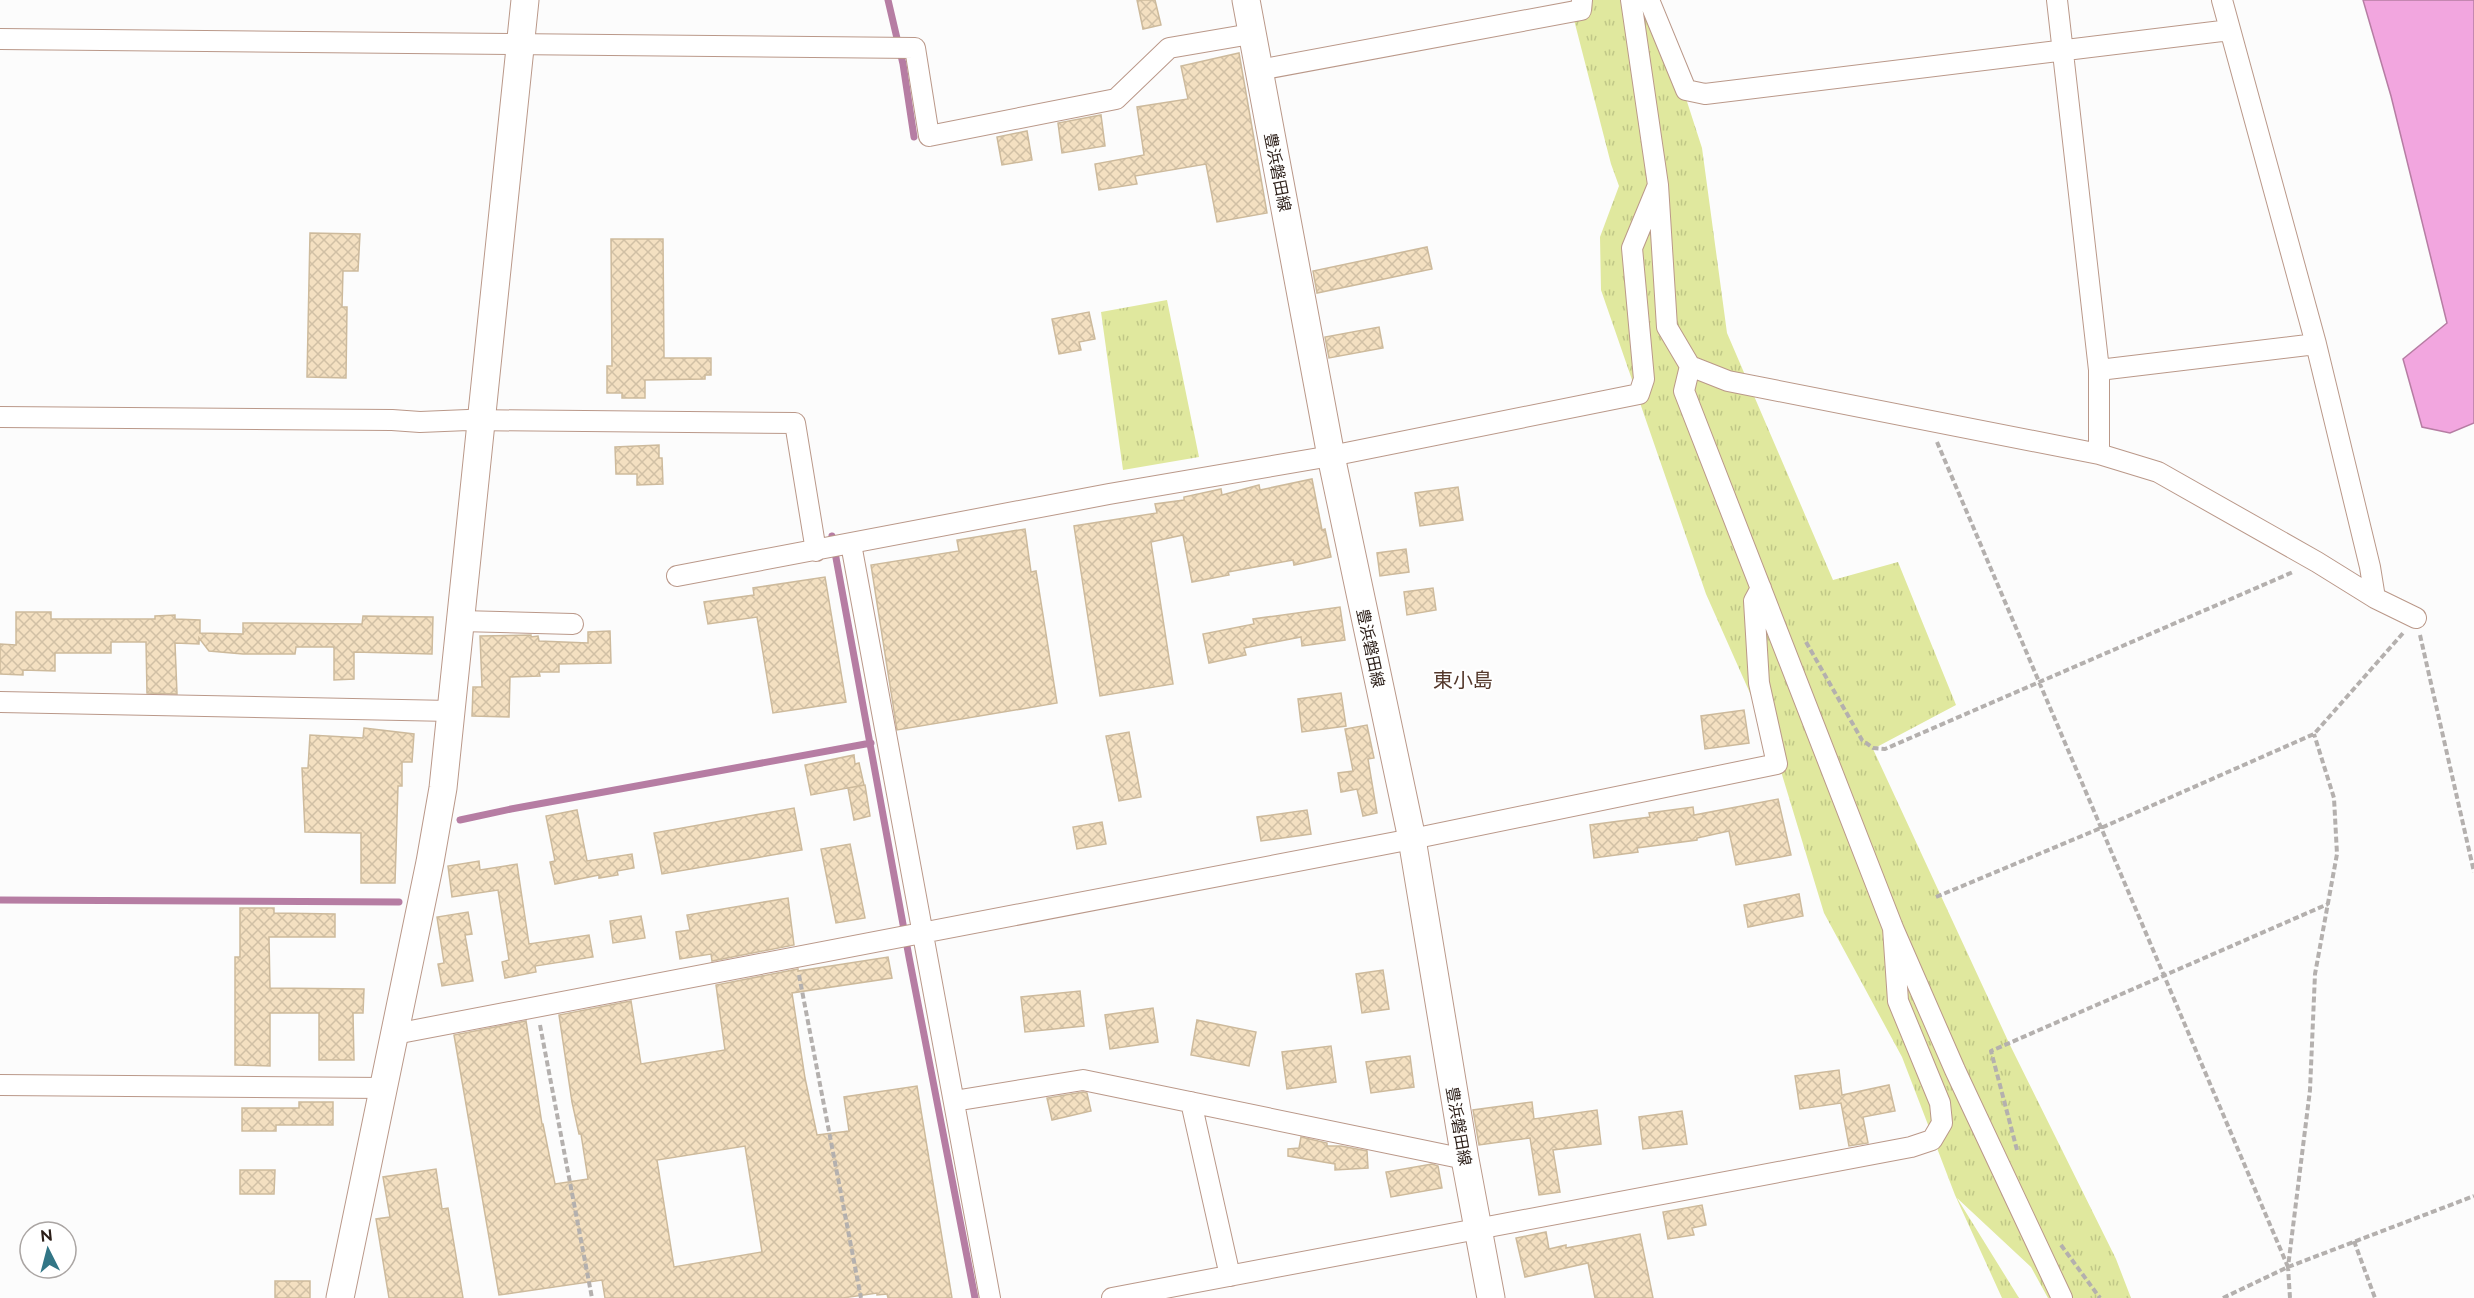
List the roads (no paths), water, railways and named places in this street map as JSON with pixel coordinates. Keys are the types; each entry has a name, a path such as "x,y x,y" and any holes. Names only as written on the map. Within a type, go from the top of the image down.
{"main road":[{"path":"340,1298 430,862 443,788 525,0"},
{"name":"豊浜磐田線","path":"1246,0 1331,456 1412,839 1477,1229 1491,1298"}],"street":[{"path":"1259,70 1581,10 1582,0"},
{"path":"1631,0 1658,185 1667,327 1690,366 1728,381 2098,454 2158,472 2317,562 2375,598 2416,618"},
{"path":"1649,0 1686,90 1705,94 2230,30"},
{"path":"2057,0 2099,370 2098,454"},
{"path":"2222,0 2316,344 2370,567 2375,598"},
{"path":"0,39 915,48 929,136 1116,99 1169,48 1251,34"},
{"path":"677,576 1109,494 1331,456 1639,394 1644,379 1632,249 1658,185"},
{"path":"2099,370 2316,344"},
{"path":"1690,366 1683,391 1893,928 1965,1091 2062,1298"},
{"path":"0,417 420,422 481,420 795,423 818,551"},
{"path":"846,545 922,932 990,1298"},
{"path":"395,1034 1412,839 1777,765 1760,683 1754,601 1761,588"},
{"path":"460,621 573,624"},
{"path":"0,702 451,711"},
{"path":"1112,1298 1911,1147 1932,1140 1942,1123 1940,1103 1898,1001 1893,928"},
{"path":"954,1101 1083,1080 1465,1159"},
{"path":"0,1085 384,1088"},
{"path":"1191,1102 1230,1276"}],"waterway":[{"path":"888,0 903,64 914,137"},
{"path":"832,536 909,957 975,1298"},
{"path":"460,820 871,743"},
{"path":"0,900 399,902"}],"district":[{"name":"東小島","path":"1463,680"}]}
